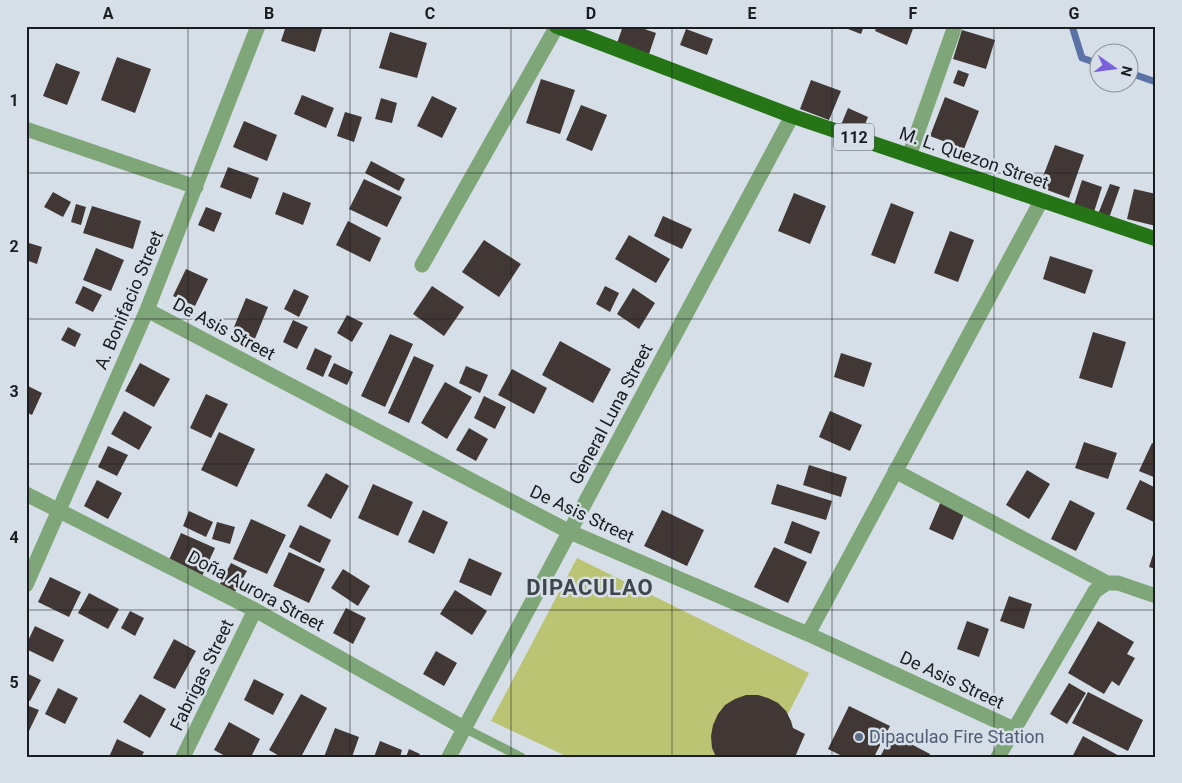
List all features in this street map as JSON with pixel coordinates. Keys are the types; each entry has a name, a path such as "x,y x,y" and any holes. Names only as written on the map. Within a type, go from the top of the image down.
{"main road":[{"name":"M. L. Quezon Street","path":"556,26 792,116 1156,239"}],"street":[{"name":"A. Bonifacio Street","path":"26,585 147,310 258,26"},
{"path":"422,265 556,26"},
{"path":"909,156 955,26"},
{"name":"General Luna Street","path":"448,757 792,116"},
{"path":"26,129 196,187"},
{"path":"808,634 1041,201"},
{"name":"De Asis Street","path":"147,310 570,532 808,634 1014,729"},
{"path":"895,472 1107,583 1118,583 1156,596"},
{"name":"Doña Aurora Street","path":"26,494 255,610 464,728"},
{"path":"998,757 1095,591 1107,583"},
{"name":"Fabrigas Street","path":"183,757 255,610"}],"lane":[{"path":"464,728 522,757"}],"green space":[{"path":"577,558 809,673 766,757 568,757 491,721"}],"building":[{"path":"286,26 323,26 315,52 281,41"},
{"path":"623,26 636,26 656,33 648,57 616,46"},
{"path":"840,26 864,26 861,34"},
{"path":"877,26 914,26 907,45 875,31"},
{"path":"686,29 713,39 707,55 680,45"},
{"path":"962,30 995,40 986,69 953,59"},
{"path":"390,32 427,43 417,78 379,68"},
{"path":"117,57 151,69 135,113 101,100"},
{"path":"56,63 80,72 67,105 43,96"},
{"path":"958,70 969,74 964,87 953,83"},
{"path":"541,79 575,90 560,134 526,123"},
{"path":"811,80 841,91 829,120 800,109"},
{"path":"302,95 334,108 326,128 294,114"},
{"path":"432,96 457,108 442,138 417,126"},
{"path":"945,97 979,111 964,149 930,136"},
{"path":"381,98 397,103 392,123 375,119"},
{"path":"581,105 607,115 592,151 566,140"},
{"path":"848,108 868,117 861,134 841,125"},
{"path":"345,112 362,117 354,142 337,136"},
{"path":"244,121 277,135 267,161 233,147"},
{"path":"1055,145 1084,155 1069,198 1039,187"},
{"path":"371,161 405,179 399,191 365,173"},
{"path":"228,167 259,178 251,199 220,187"},
{"path":"364,179 402,197 387,227 349,209"},
{"path":"1082,180 1102,187 1093,215 1073,208"},
{"path":"1110,184 1120,187 1109,218 1098,214"},
{"path":"1134,189 1156,194 1156,226 1127,219"},
{"path":"53,192 71,202 63,217 44,207"},
{"path":"283,192 311,203 303,225 275,214"},
{"path":"794,193 826,206 810,244 778,231"},
{"path":"891,203 914,212 895,264 871,255"},
{"path":"76,204 86,207 81,225 71,222"},
{"path":"92,206 141,221 133,249 83,233"},
{"path":"206,207 222,213 214,232 198,225"},
{"path":"663,216 692,229 682,249 654,236"},
{"path":"348,221 381,238 370,262 336,245"},
{"path":"950,231 974,240 958,282 934,273"},
{"path":"629,235 670,259 656,283 615,259"},
{"path":"484,240 521,264 499,297 462,272"},
{"path":"29,243 42,247 37,264 26,260 26,251"},
{"path":"96,248 124,260 111,291 83,280"},
{"path":"1050,256 1093,270 1085,294 1043,279"},
{"path":"186,269 208,279 195,306 173,296"},
{"path":"83,286 102,295 93,312 75,303"},
{"path":"432,286 464,307 444,336 413,314"},
{"path":"605,286 619,293 610,312 596,304"},
{"path":"633,288 655,303 639,329 617,314"},
{"path":"294,289 309,296 299,317 284,309"},
{"path":"246,298 268,307 254,341 232,332"},
{"path":"347,315 363,323 352,342 337,333"},
{"path":"293,320 308,327 297,349 283,342"},
{"path":"68,327 81,334 75,347 61,340"},
{"path":"1093,332 1126,342 1112,388 1079,378"},
{"path":"390,334 413,344 385,407 361,396"},
{"path":"560,341 611,369 593,403 542,375"},
{"path":"315,348 332,356 323,377 306,369"},
{"path":"841,353 872,363 864,387 834,377"},
{"path":"414,356 434,365 409,423 388,413"},
{"path":"140,363 170,379 154,407 125,391"},
{"path":"334,363 353,372 347,385 328,376"},
{"path":"466,366 488,375 480,393 459,383"},
{"path":"512,369 547,388 534,414 498,395"},
{"path":"445,382 472,397 447,439 421,423"},
{"path":"26,385 42,393 32,415 26,412"},
{"path":"206,394 228,404 211,438 190,428"},
{"path":"484,396 506,407 495,429 474,418"},
{"path":"124,411 152,427 139,450 111,434"},
{"path":"830,411 862,425 850,451 819,437"},
{"path":"469,428 488,439 476,461 456,450"},
{"path":"219,432 255,449 237,487 201,470"},
{"path":"1084,442 1117,453 1108,479 1075,468"},
{"path":"1152,443 1156,445 1156,478 1139,471"},
{"path":"108,446 128,455 117,476 98,467"},
{"path":"809,465 847,477 841,497 803,485"},
{"path":"1027,470 1050,484 1029,519 1006,505"},
{"path":"326,473 349,486 331,519 307,506"},
{"path":"97,480 122,493 108,519 84,506"},
{"path":"1140,480 1156,488 1156,523 1126,509"},
{"path":"373,484 413,502 398,536 358,518"},
{"path":"777,484 832,501 826,520 771,504"},
{"path":"1070,500 1095,513 1076,551 1051,539"},
{"path":"941,501 965,512 953,540 929,529"},
{"path":"423,510 448,522 434,554 408,542"},
{"path":"662,510 704,530 687,566 644,546"},
{"path":"189,511 213,522 206,537 183,526"},
{"path":"251,519 286,535 267,574 233,559"},
{"path":"792,521 820,532 811,554 784,543"},
{"path":"217,522 235,527 230,544 212,539"},
{"path":"300,525 331,540 320,563 289,547"},
{"path":"181,533 215,548 202,576 169,560"},
{"path":"1156,545 1156,569 1149,567"},
{"path":"774,547 807,562 788,603 754,587"},
{"path":"289,552 325,569 309,603 273,586"},
{"path":"469,558 502,573 491,596 459,582"},
{"path":"231,563 247,571 235,592 220,584"},
{"path":"343,569 370,586 358,606 331,588"},
{"path":"50,577 81,592 69,617 38,602"},
{"path":"455,590 487,611 472,635 440,614"},
{"path":"89,593 119,609 108,629 78,613"},
{"path":"1009,596 1032,604 1024,629 1000,621"},
{"path":"346,608 366,618 353,644 333,633"},
{"path":"130,611 144,618 135,636 121,628"},
{"path":"967,621 989,629 979,657 957,649"},
{"path":"1098,621 1134,642 1127,654 1135,658 1119,686 1112,681 1104,694 1068,673"},
{"path":"35,626 64,640 53,662 26,649"},
{"path":"174,639 196,651 175,689 153,678"},
{"path":"436,651 457,663 444,686 423,674"},
{"path":"26,673 41,680 30,701 26,699"},
{"path":"254,679 284,694 273,715 244,700"},
{"path":"1069,683 1086,693 1067,724 1050,714"},
{"path":"58,688 78,698 65,724 45,714"},
{"path":"1088,692 1143,720 1128,751 1072,723"},
{"path":"140,694 166,709 150,738 123,722"},
{"path":"301,694 327,708 301,757 281,757 269,750"},
{"path":"746,695 758,695 778,703 786,711 793,728 805,734 795,757 716,757 712,748 711,736 718,714 725,705"},
{"path":"26,705 39,710 29,731 26,729"},
{"name":"Dipaculao Fire Station","path":"849,706 890,726 874,757 844,757 828,749"},
{"path":"229,722 260,739 251,757 227,757 214,750"},
{"path":"335,728 359,737 352,757 324,757"},
{"path":"892,734 930,754 929,757 880,757"},
{"path":"1083,736 1121,757 1072,757"},
{"path":"117,739 144,752 141,757 109,757"},
{"path":"380,741 402,750 400,757 374,757"},
{"path":"409,749 420,754 418,757 406,757"}],"waterway":[{"path":"1072,26 1082,58 1090,61"},
{"path":"1140,76 1156,82"}],"place":[{"name":"Dipaculao Fire Station","path":"859,737"}],"district":[{"name":"DIPACULAO","path":"590,587"}]}
